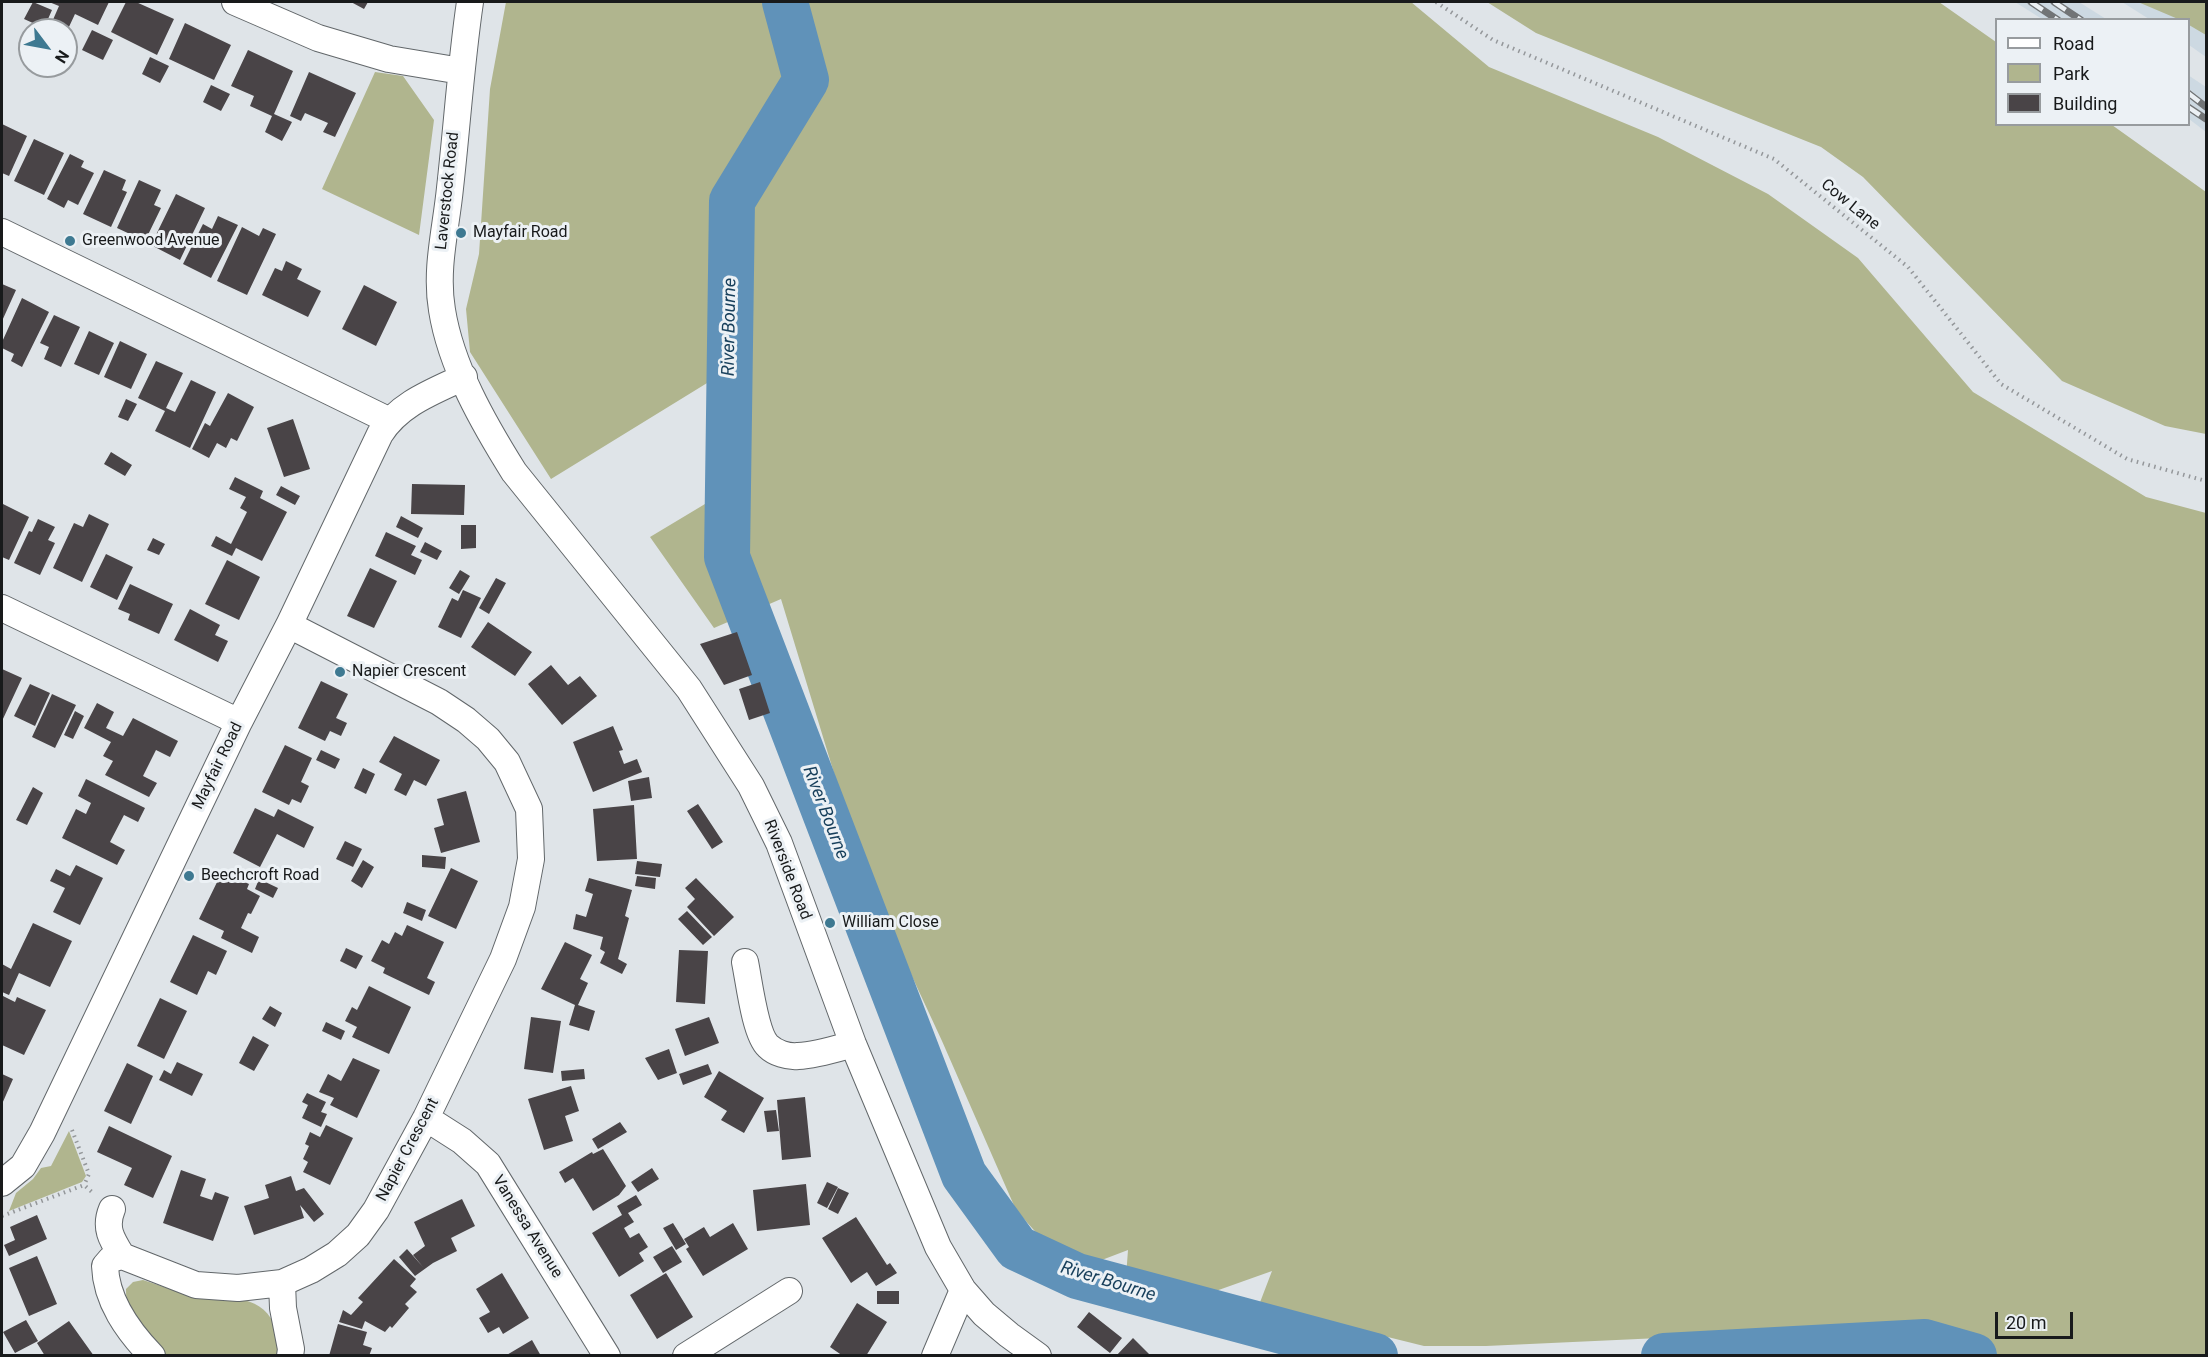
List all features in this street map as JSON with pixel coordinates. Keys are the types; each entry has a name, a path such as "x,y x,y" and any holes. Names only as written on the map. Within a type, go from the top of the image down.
{"street":[{"path":"235,2 318,38 389,59 462,71"},
{"name":"Laverstock Road","path":"464,377 448,336 439,285 470,2"},
{"path":"2,232 388,420"},
{"name":"Mayfair Road","path":"2,1183 23,1166 42,1133 239,722 289,625 388,420 410,403 464,377"},
{"name":"Riverside Road","path":"464,377 492,438 514,472 689,688 751,786 779,843 853,1044 938,1247 963,1290 984,1314 1038,1356"},
{"path":"2,608 239,722"},
{"name":"Napier Crescent","path":"122,1256 196,1285 238,1288 282,1283 311,1270 337,1254 358,1234 376,1210 426,1118 503,959 522,907 531,859 529,809 507,762 488,739 466,720 439,702 289,625"},
{"path":"745,962 760,1035 768,1047 780,1054 796,1057 853,1044"},
{"name":"Vanessa Avenue","path":"426,1118 462,1141 488,1164 607,1356"},
{"path":"112,1209 108,1220 110,1237 122,1256 111,1259 105,1266 105,1282 115,1307 152,1356"},
{"path":"282,1283 290,1356"},
{"path":"935,1356 963,1290"},
{"path":"686,1356 789,1291"}],"path":[{"name":"Cow Lane","path":"1436,2 1493,40 1774,159 1908,267 2001,384 2127,459 2206,481"},
{"path":"2,1216 84,1185 89,1174 60,1096"},
{"path":"84,1185 112,1209"}],"shaded area":[{"path":"2015,2 2079,2 2104,18 2040,18"},
{"path":"2122,2 2206,2 2206,57 2190,46 2190,18 2147,18"},
{"path":"2190,76 2206,87 2206,132 2190,120"}],"green space":[{"path":"506,2 1411,2 1489,67 1658,137 1768,194 1858,258 1973,392 2146,497 2206,513 2206,1355 1851,1355 1855,1329 1486,1346 1424,1346 1259,1305 1272,1271 1213,1292 1126,1277 1128,1250 1086,1266 1041,1238 1016,1210 942,1041 865,875 781,599 714,628 650,537 710,501 712,380 551,479 470,352 466,309 479,254 490,89"},
{"path":"1487,2 1939,2 1995,41 1995,126 2113,126 2206,192 2206,434 2165,426 2062,381 1863,177 1821,147 1536,33"},
{"path":"2138,2 2206,2 2206,35 2190,26 2190,18 2176,18"},
{"path":"375,72 403,76 434,120 419,235 322,189"},
{"path":"69,1131 86,1176 82,1182 9,1211 16,1193 33,1179 41,1168 51,1166"},
{"path":"143,1280 180,1292 239,1299 259,1307 268,1314 274,1324 278,1339 278,1355 164,1355 133,1317 129,1308 126,1289 133,1282"}],"building":[{"path":"33,2 52,10 48,18 25,18"},
{"path":"49,2 109,2 98,25 75,14 73,18 54,18 59,6"},
{"path":"126,2 136,2 174,19 157,55 111,32"},
{"path":"351,2 368,2 364,9"},
{"path":"185,23 231,45 214,80 169,59"},
{"path":"92,30 113,40 103,60 82,50"},
{"path":"248,50 293,71 274,114 292,122 282,141 265,132 272,116 250,106 254,96 231,86"},
{"path":"150,57 169,66 160,83 142,74"},
{"path":"309,72 356,93 335,137 323,132 328,123 305,113 301,121 290,116"},
{"path":"211,85 230,94 221,111 203,102"},
{"path":"2,124 27,136 9,176 2,173"},
{"path":"34,139 64,153 44,195 14,181"},
{"path":"70,154 84,161 81,167 94,173 78,205 68,200 64,208 47,199"},
{"path":"104,170 126,180 122,190 127,192 111,227 83,214"},
{"path":"139,180 161,190 154,205 161,208 145,241 117,228"},
{"path":"176,194 205,208 180,260 151,245"},
{"path":"218,216 238,225 211,278 183,264 203,224 212,229"},
{"path":"242,227 259,236 263,228 276,234 247,295 217,281"},
{"path":"286,261 302,269 297,279 321,291 308,317 262,295 275,268 282,271"},
{"path":"2,284 16,290 2,321"},
{"path":"364,285 397,302 376,346 342,329"},
{"path":"22,298 49,312 22,367 11,361 14,354 2,348 2,342"},
{"path":"54,315 80,327 61,367 44,359 49,347 40,343"},
{"path":"89,331 114,343 99,375 74,364"},
{"path":"120,341 147,354 131,389 104,377"},
{"path":"156,361 183,373 166,408 175,412 191,380 216,392 190,448 155,431 165,411 138,398"},
{"path":"228,393 254,407 237,441 231,438 226,448 217,443 209,458 192,449 205,423 210,426"},
{"path":"126,399 137,404 128,421 118,417"},
{"path":"293,419 310,469 284,477 267,428"},
{"path":"111,452 132,465 125,476 104,464"},
{"path":"235,477 263,491 260,498 287,512 262,561 236,548 232,556 211,546 216,536 231,544 247,512 240,508 246,497 229,489"},
{"path":"412,484 465,485 464,515 411,514"},
{"path":"281,486 300,496 295,505 276,495"},
{"path":"3,504 29,517 9,560 2,557"},
{"path":"89,514 109,524 82,582 53,568 74,523 83,527"},
{"path":"401,516 423,528 418,538 396,527"},
{"path":"38,519 55,527 48,540 55,543 40,575 14,563 29,531 32,532"},
{"path":"461,525 476,525 476,548 461,549"},
{"path":"386,532 416,546 411,555 422,560 415,575 375,556"},
{"path":"153,538 165,544 159,555 147,550"},
{"path":"425,542 442,551 437,560 420,552"},
{"path":"106,554 133,567 117,600 90,587"},
{"path":"227,560 260,577 239,620 205,604"},
{"path":"370,568 397,581 374,628 347,616"},
{"path":"460,570 470,576 459,594 449,588"},
{"path":"496,578 506,583 489,614 479,608"},
{"path":"130,584 173,604 159,634 128,620 130,614 118,609"},
{"path":"463,590 481,598 461,638 438,627 452,598 458,601"},
{"path":"190,609 220,625 215,635 228,641 218,662 174,640"},
{"path":"488,622 532,652 515,676 471,647"},
{"path":"737,632 752,675 724,685 700,644"},
{"path":"551,665 568,685 580,676 597,696 562,725 528,684"},
{"path":"2,669 22,678 2,721"},
{"path":"321,681 348,694 336,718 347,723 341,736 330,731 325,741 298,728"},
{"path":"760,682 770,713 749,720 739,689"},
{"path":"30,684 50,693 35,726 14,716"},
{"path":"52,694 76,705 55,748 32,737"},
{"path":"97,703 114,712 106,728 123,736 133,718 178,741 170,757 156,750 143,776 157,783 149,797 105,775 113,761 103,756 111,742 84,728"},
{"path":"75,711 84,716 73,739 64,735"},
{"path":"613,726 623,750 619,751 624,764 637,759 642,772 593,792 573,742"},
{"path":"394,736 440,760 426,786 414,780 406,796 394,790 402,774 379,762"},
{"path":"285,745 312,758 301,782 309,786 301,803 292,799 289,805 262,792"},
{"path":"321,750 340,759 335,769 316,760"},
{"path":"363,768 375,774 366,794 354,788"},
{"path":"649,777 652,798 631,801 628,781"},
{"path":"86,779 145,808 138,822 124,815 110,842 125,850 117,865 62,838 76,809 86,814 91,803 78,796"},
{"path":"33,787 43,793 27,825 16,820"},
{"path":"466,791 480,842 441,853 434,828 444,825 437,799"},
{"path":"698,804 723,842 712,849 687,811"},
{"path":"634,805 637,859 597,861 593,809"},
{"path":"255,808 274,817 278,809 314,827 304,848 277,834 260,867 233,853"},
{"path":"345,841 362,849 353,867 336,859"},
{"path":"422,855 446,857 445,869 422,867"},
{"path":"363,860 374,867 362,888 351,881"},
{"path":"637,861 662,864 660,877 635,874"},
{"path":"76,865 103,878 80,925 53,912 65,888 50,881 56,869 70,876"},
{"path":"451,868 478,881 456,929 428,916"},
{"path":"222,872 249,884 247,889 260,896 241,928 259,937 252,953 221,938 224,931 199,919"},
{"path":"637,876 656,878 655,889 635,886"},
{"path":"589,878 632,890 625,916 629,918 618,959 627,964 622,974 600,963 605,952 600,949 603,937 573,929 576,914 586,917 593,894 585,891"},
{"path":"696,878 734,917 714,936 687,907 695,899 685,888"},
{"path":"259,879 278,888 273,898 255,889"},
{"path":"407,902 426,910 422,921 403,913"},
{"path":"687,911 712,937 703,945 678,919"},
{"path":"33,923 72,941 50,987 19,973 9,995 2,992 2,964 11,969"},
{"path":"407,925 444,942 427,978 435,982 429,995 383,973 385,968 371,961 382,940 389,944 395,932 402,936"},
{"path":"193,935 227,951 216,975 208,971 197,995 170,982"},
{"path":"565,942 592,955 580,979 588,983 578,1005 595,1011 589,1031 569,1025 575,1005 541,989"},
{"path":"346,948 363,956 356,969 340,961"},
{"path":"679,950 708,951 705,1004 676,1002"},
{"path":"369,986 411,1007 389,1054 352,1037 357,1027 345,1021 352,1007 357,1010"},
{"path":"3,996 15,1002 17,997 46,1010 24,1055 2,1045"},
{"path":"160,998 187,1011 164,1059 137,1046"},
{"path":"270,1006 282,1013 275,1027 262,1019"},
{"path":"531,1017 561,1021 553,1073 524,1069"},
{"path":"709,1017 719,1043 685,1056 675,1029"},
{"path":"326,1022 345,1031 341,1040 322,1031"},
{"path":"253,1036 269,1045 254,1071 239,1063"},
{"path":"669,1049 677,1073 658,1080 645,1058"},
{"path":"353,1058 380,1070 357,1118 330,1105 334,1098 319,1092 328,1074 341,1081"},
{"path":"177,1062 203,1074 192,1096 159,1080 164,1070 171,1074"},
{"path":"127,1063 153,1076 131,1124 104,1111"},
{"path":"708,1064 712,1074 683,1085 679,1074"},
{"path":"584,1069 585,1079 562,1081 561,1071"},
{"path":"719,1071 764,1098 744,1133 721,1120 727,1111 704,1097"},
{"path":"2,1074 13,1079 2,1104"},
{"path":"571,1086 579,1111 565,1116 573,1141 544,1150 528,1099"},
{"path":"307,1093 326,1102 321,1112 327,1114 321,1127 302,1118 308,1105 302,1102"},
{"path":"805,1097 811,1157 782,1160 777,1100"},
{"path":"776,1110 779,1131 767,1132 764,1111"},
{"path":"620,1122 627,1132 598,1149 592,1139"},
{"path":"326,1125 353,1138 330,1185 303,1172 308,1162 303,1159 309,1146 305,1144 310,1132 320,1137"},
{"path":"109,1126 172,1156 153,1198 124,1185 132,1168 97,1152"},
{"path":"603,1149 626,1186 619,1195 593,1211 573,1178 565,1183 559,1172 592,1152 593,1154"},
{"path":"652,1168 659,1179 638,1192 631,1182"},
{"path":"181,1170 206,1179 200,1196 212,1200 215,1192 229,1197 213,1241 163,1223"},
{"path":"291,1176 296,1191 304,1188 324,1214 314,1222 300,1205 304,1218 254,1235 244,1206 269,1198 265,1185"},
{"path":"827,1182 838,1187 827,1208 817,1203"},
{"path":"806,1184 810,1225 757,1231 753,1190"},
{"path":"838,1188 849,1193 838,1214 828,1209"},
{"path":"636,1195 642,1205 628,1213 634,1222 624,1228 630,1238 639,1233 648,1247 639,1253 644,1261 619,1277 592,1233 622,1215 617,1206"},
{"path":"462,1199 475,1226 451,1238 457,1251 433,1263 415,1276 399,1257 407,1249 423,1267 413,1255 425,1246 414,1222"},
{"path":"37,1215 47,1239 9,1256 4,1245 15,1240 10,1227"},
{"path":"856,1217 887,1265 890,1263 897,1273 876,1286 867,1272 851,1283 822,1238"},
{"path":"673,1223 686,1244 676,1250 663,1228"},
{"path":"733,1223 748,1249 703,1276 686,1249 689,1247 684,1239 704,1227 710,1237"},
{"path":"672,1246 682,1262 663,1273 653,1257"},
{"path":"37,1256 57,1304 29,1316 9,1268"},
{"path":"394,1259 416,1279 410,1286 417,1292 405,1304 409,1308 392,1328 390,1326 385,1332 365,1321 362,1329 339,1322 343,1310 351,1315 363,1302 358,1298"},
{"path":"502,1273 529,1318 503,1334 499,1327 488,1333 479,1318 490,1312 476,1289"},
{"path":"666,1273 693,1317 657,1339 630,1295"},
{"path":"877,1291 899,1291 899,1304 877,1304"},
{"path":"857,1303 887,1322 866,1356 843,1356 830,1347"},
{"path":"1089,1312 1122,1338 1110,1353 1077,1327"},
{"path":"26,1320 38,1341 15,1353 3,1332"},
{"path":"69,1321 94,1356 45,1356 37,1343"},
{"path":"338,1324 367,1332 363,1345 372,1348 369,1356 329,1356"},
{"path":"1133,1338 1151,1356 1116,1356"},
{"path":"532,1340 541,1356 505,1356"}],"waterway":[{"name":"River Bourne","path":"785,2 806,80 732,201 727,557 964,1175 1017,1248 1077,1276 1375,1356"},
{"name":"River Bourne","path":"1664,1356 1925,1342 1974,1356"}],"railway":[{"path":"2031,2 2055,18"},
{"path":"2054,2 2078,18"},
{"path":"2190,95 2206,107"},
{"path":"2190,108 2206,119"}],"place":[{"name":"Mayfair Road","path":"461,233"},
{"name":"Greenwood Avenue","path":"70,241"},
{"name":"Napier Crescent","path":"340,672"},
{"name":"Beechcroft Road","path":"189,876"},
{"name":"William Close","path":"830,923"}]}
